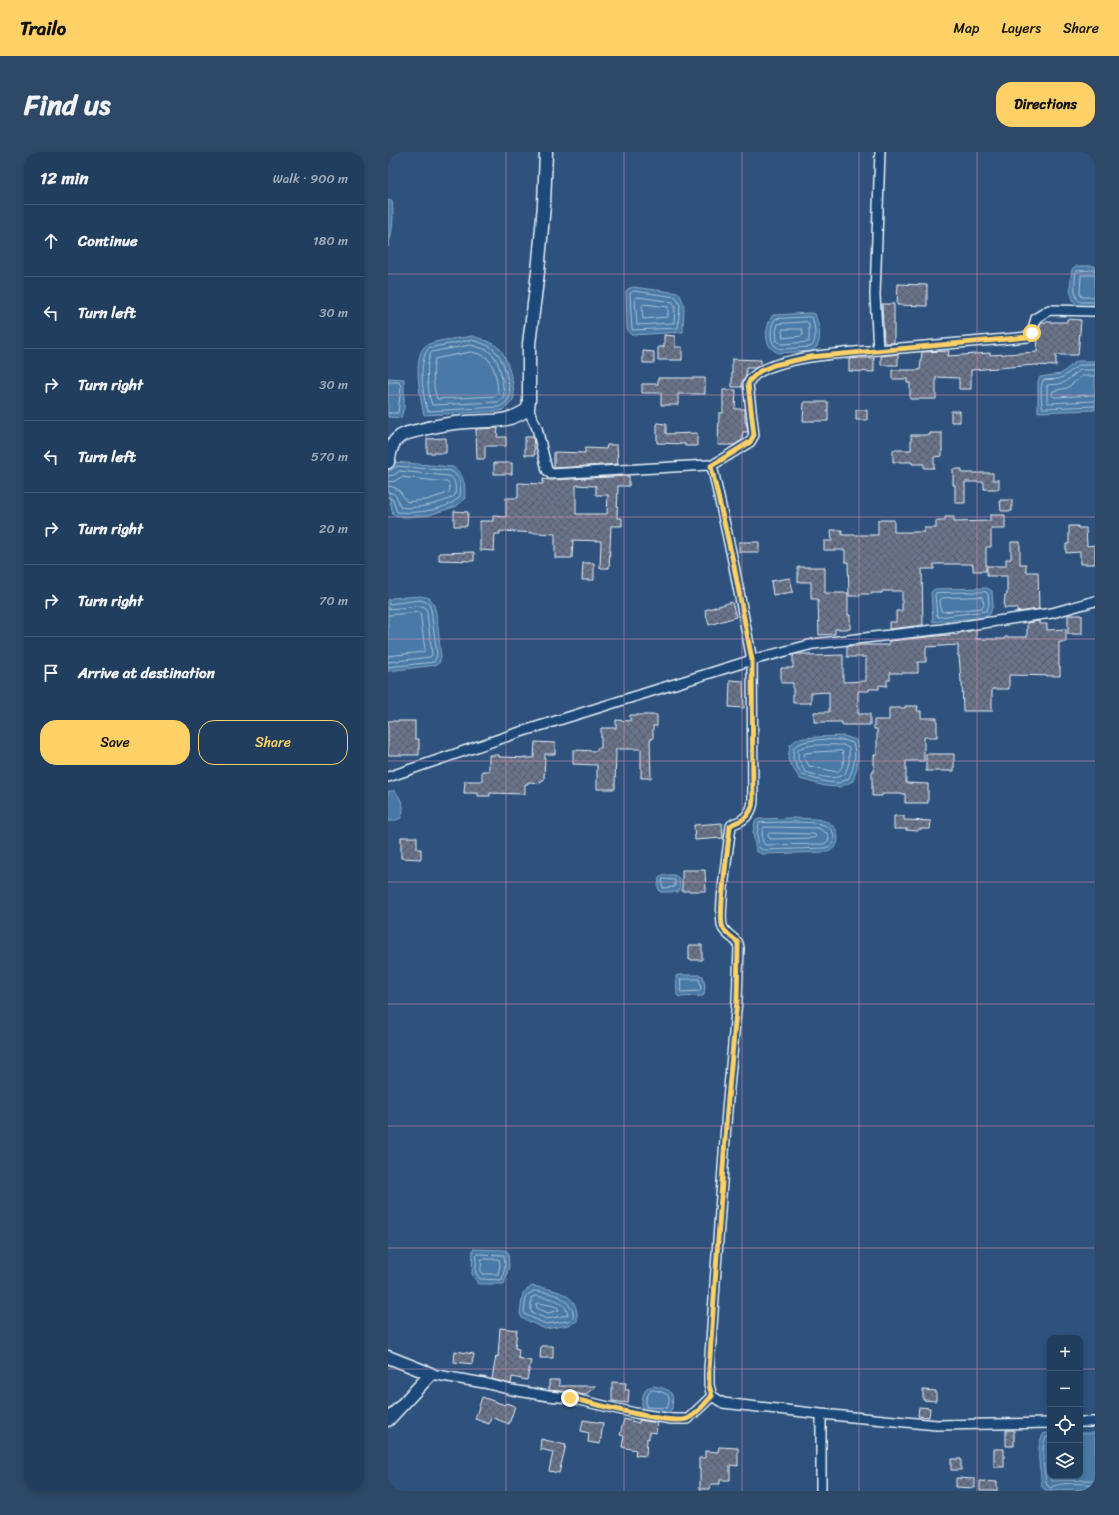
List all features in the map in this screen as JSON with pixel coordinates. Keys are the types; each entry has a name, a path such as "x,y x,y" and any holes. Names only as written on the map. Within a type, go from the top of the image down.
{"street":[{"path":"546,152 544,205 539,265 529,344 528,409 537,428 547,470 551,474 711,466 750,442 753,438 754,435 748,384 750,380 760,371 774,365 810,357 1028,337 1032,333 1036,318 1049,310 1095,311"},
{"path":"878,350 875,295 880,152"},
{"path":"388,462 393,444 397,438 406,433 466,422 488,422 512,418 528,409"},
{"path":"711,466 733,561 752,660 753,806 743,820 730,826 721,921 724,930 738,943 738,948 737,1000 727,1110 709,1370 709,1385 712,1396 723,1403 937,1425 1047,1423"},
{"path":"388,778 514,734 752,660 813,644 942,629 1052,613 1095,601"},
{"path":"388,1357 431,1374 484,1383 512,1390 570,1398 635,1413 672,1419 688,1419 712,1396"},
{"path":"388,1420 431,1374"},
{"path":"821,1414 821,1491"},
{"path":"1083,1422 1095,1422"}],"water":[{"path":"388,200 392,200 393,218 388,247"},
{"path":"1076,266 1095,266 1095,305 1078,306 1072,298 1070,289 1072,269"},
{"path":"633,287 679,293 684,304 683,332 631,335 627,329 626,292 628,289"},
{"path":"815,314 820,334 816,348 812,351 779,353 771,348 767,340 767,331 769,322 773,315"},
{"path":"472,336 494,344 503,353 508,365 513,387 514,397 512,402 501,411 424,415 418,376 418,365 423,348 429,344 439,341"},
{"path":"1077,361 1095,361 1095,410 1038,412 1038,381 1040,377 1061,374"},
{"path":"388,378 404,379 404,407 401,418 388,417"},
{"path":"394,462 453,467 460,473 464,481 465,498 457,506 429,515 405,517 393,515 388,490 388,469"},
{"path":"987,588 992,591 993,605 990,614 984,617 933,622 931,592 935,589"},
{"path":"421,596 430,599 434,605 441,656 439,663 436,665 388,671 388,600 392,598"},
{"path":"844,736 856,740 858,761 853,781 840,787 825,786 800,779 788,760 790,745 797,739"},
{"path":"388,791 395,791 400,798 403,810 401,818 393,821 388,821"},
{"path":"759,819 814,819 828,822 836,831 838,841 836,846 827,852 762,854 756,851 753,833 755,821"},
{"path":"664,875 674,875 679,878 680,889 678,892 660,892 658,887 659,878"},
{"path":"676,976 703,976 705,986 704,995 679,997 677,995"},
{"path":"473,1249 504,1250 508,1252 509,1266 504,1284 478,1284 472,1274"},
{"path":"532,1286 557,1291 570,1298 577,1311 577,1321 569,1325 545,1329 522,1318 520,1313 523,1293"},
{"path":"654,1386 668,1390 672,1395 672,1409 668,1413 642,1411 642,1399 644,1394 647,1388"},
{"path":"1044,1433 1047,1433 1047,1479 1083,1479 1083,1433 1095,1433 1095,1489 1046,1490 1042,1487 1039,1459 1039,1445"}],"building":[{"path":"898,284 927,285 927,306 897,305"},
{"path":"882,304 894,304 894,343 884,343"},
{"path":"1067,319 1081,320 1078,355 1056,355 1056,366 1035,365 971,370 971,389 959,389 959,378 936,377 936,399 910,399 910,383 907,383 907,379 892,379 892,370 920,370 922,352 949,351 948,356 1037,352 1038,335 1041,322 1067,322"},
{"path":"664,335 675,336 675,347 682,347 682,360 658,360 658,347 664,347"},
{"path":"643,351 654,352 654,363 643,363"},
{"path":"898,354 898,365 881,365 881,356"},
{"path":"874,358 874,372 849,371 849,359"},
{"path":"732,359 761,360 761,365 755,368 746,368 746,377 742,382 742,387 732,387"},
{"path":"658,378 705,378 705,394 678,394 678,405 661,405 661,393 642,393 642,384 658,384"},
{"path":"723,390 736,390 735,409 745,409 745,422 748,432 743,432 742,440 734,445 718,445 719,413 723,413"},
{"path":"804,402 828,402 828,421 803,421"},
{"path":"856,410 867,410 867,420 856,420"},
{"path":"951,411 960,411 960,422 951,422"},
{"path":"657,423 666,424 666,434 697,433 697,446 657,443"},
{"path":"498,428 497,437 506,437 506,446 485,446 485,459 477,459 476,429"},
{"path":"930,433 942,433 942,456 934,457 934,468 924,468 924,464 912,464 912,462 893,462 893,450 911,450 911,435 930,435"},
{"path":"525,437 533,437 535,455 525,455"},
{"path":"446,438 446,453 427,453 427,439"},
{"path":"607,445 617,445 618,464 554,468 554,452 585,453 585,448 606,449"},
{"path":"494,463 512,463 512,474 494,474"},
{"path":"953,469 962,469 962,473 993,473 993,480 999,480 999,489 984,489 984,482 965,482 965,503 955,503"},
{"path":"629,476 629,486 618,486 617,518 622,518 622,526 611,526 609,568 600,568 601,541 573,540 572,558 555,558 555,534 500,531 500,534 495,534 494,551 480,550 480,521 493,521 493,516 506,517 506,498 518,498 518,483 543,484 543,479 551,480","holes":["576,485 596,486 596,495 608,495 607,514 576,514"]},
{"path":"1000,500 1012,500 1012,511 1001,511"},
{"path":"454,511 468,512 467,526 454,526"},
{"path":"990,515 1005,515 1005,529 991,529 991,547 986,547 986,571 973,571 973,564 934,564 934,569 922,569 923,625 889,629 889,622 896,622 896,611 902,611 902,591 882,591 882,593 849,596 848,562 845,562 845,550 824,550 824,541 832,541 831,530 842,530 842,535 878,535 878,520 894,520 894,532 924,532 924,528 936,528 936,521 945,521 945,517 954,517 954,522 990,521"},
{"path":"1069,526 1086,528 1087,546 1095,545 1095,564 1080,564 1080,552 1066,553 1066,544 1069,544"},
{"path":"739,542 759,542 759,552 739,552"},
{"path":"1011,542 1020,542 1020,564 1026,564 1026,572 1038,572 1039,609 1017,612 1017,608 1004,608 1005,595 1007,595 1007,576 987,576 987,566 1006,566 1006,559 1011,559"},
{"path":"474,552 474,561 439,560 439,553"},
{"path":"583,563 594,563 594,580 582,580"},
{"path":"798,567 825,567 825,593 848,593 848,615 850,615 850,629 835,629 835,634 819,635 818,599 811,599 811,582 798,582"},
{"path":"790,578 793,592 773,595 771,581"},
{"path":"732,602 736,617 709,625 705,610"},
{"path":"1068,615 1082,615 1082,634 1068,634"},
{"path":"1039,621 1039,624 1047,624 1047,630 1066,629 1066,642 1059,642 1060,676 1009,675 1009,689 992,689 992,711 963,711 958,645 926,647 926,662 918,662 918,673 890,673 890,680 887,680 887,686 879,685 879,689 858,691 858,714 870,714 870,725 842,725 842,722 814,722 814,712 829,712 829,692 811,693 811,703 793,703 793,683 781,683 781,668 793,668 793,655 797,654 810,654 810,656 843,655 843,682 866,681 866,657 847,657 847,646 889,645 889,641 959,634 975,630 976,639 1027,637 1027,623"},
{"path":"730,680 743,681 744,708 729,707"},
{"path":"905,706 918,706 917,711 921,711 921,718 937,718 937,737 924,737 924,761 906,761 906,783 928,784 928,803 905,803 905,794 882,794 882,796 872,796 874,755 877,755 877,729 874,729 874,720 889,720 889,708 905,708"},
{"path":"630,715 657,715 657,726 653,726 653,739 650,739 651,778 641,778 641,749 616,749 615,789 597,789 597,765 573,764 573,750 597,751 597,748 601,748 601,728 616,728 616,720 630,721"},
{"path":"388,721 415,721 415,739 419,739 419,755 388,755"},
{"path":"535,742 555,743 555,754 545,754 544,780 541,780 541,783 528,782 528,784 525,784 525,794 490,793 490,796 478,796 478,793 464,793 465,781 482,781 482,771 489,771 489,755 499,755 499,757 534,758"},
{"path":"926,754 954,754 954,771 926,771"},
{"path":"894,816 904,816 904,820 931,821 930,829 919,829 918,831 894,829"},
{"path":"722,823 723,838 695,840 694,825"},
{"path":"401,837 417,837 417,849 421,849 421,859 401,858"},
{"path":"682,870 705,870 706,891 682,891"},
{"path":"689,945 702,945 702,960 689,960"},
{"path":"500,1328 517,1330 515,1348 519,1349 518,1358 531,1361 527,1380 512,1377 511,1384 492,1379 496,1356 498,1357"},
{"path":"541,1346 553,1346 553,1358 540,1358"},
{"path":"455,1351 474,1354 472,1364 454,1362"},
{"path":"549,1380 559,1380 559,1386 596,1386 585,1395 549,1390"},
{"path":"612,1382 626,1383 625,1390 629,1390 628,1403 612,1401"},
{"path":"923,1390 936,1391 936,1401 923,1400"},
{"path":"482,1397 505,1405 506,1403 515,1406 509,1424 491,1417 489,1424 475,1419"},
{"path":"919,1407 930,1408 929,1417 918,1416"},
{"path":"624,1419 639,1423 639,1420 657,1423 656,1433 649,1432 649,1439 647,1438 646,1456 635,1455 636,1450 622,1447 624,1436 620,1435"},
{"path":"583,1420 603,1423 600,1444 588,1442 589,1433 581,1431"},
{"path":"1006,1430 1014,1430 1014,1446 1006,1446"},
{"path":"541,1439 566,1445 559,1473 549,1471 553,1452 540,1449"},
{"path":"719,1447 738,1448 738,1466 730,1465 730,1480 720,1480 720,1484 711,1484 710,1489 700,1489 699,1458 705,1458 705,1451 718,1452"},
{"path":"994,1449 1004,1449 1004,1467 994,1467"},
{"path":"951,1459 961,1459 961,1470 951,1470"},
{"path":"956,1478 975,1479 975,1488 956,1487"},
{"path":"980,1481 997,1482 997,1491 980,1491"}],"route":[{"path":"570,1398 635,1413 682,1420 688,1419 692,1416 712,1396 709,1385 709,1370 727,1110 737,1000 738,943 724,930 722,926 723,886 730,826 743,820 753,806 753,799 752,660 733,561 711,466 750,442 753,438 754,435 748,384 750,380 760,371 774,365 810,357 1028,337 1032,333"}]}
